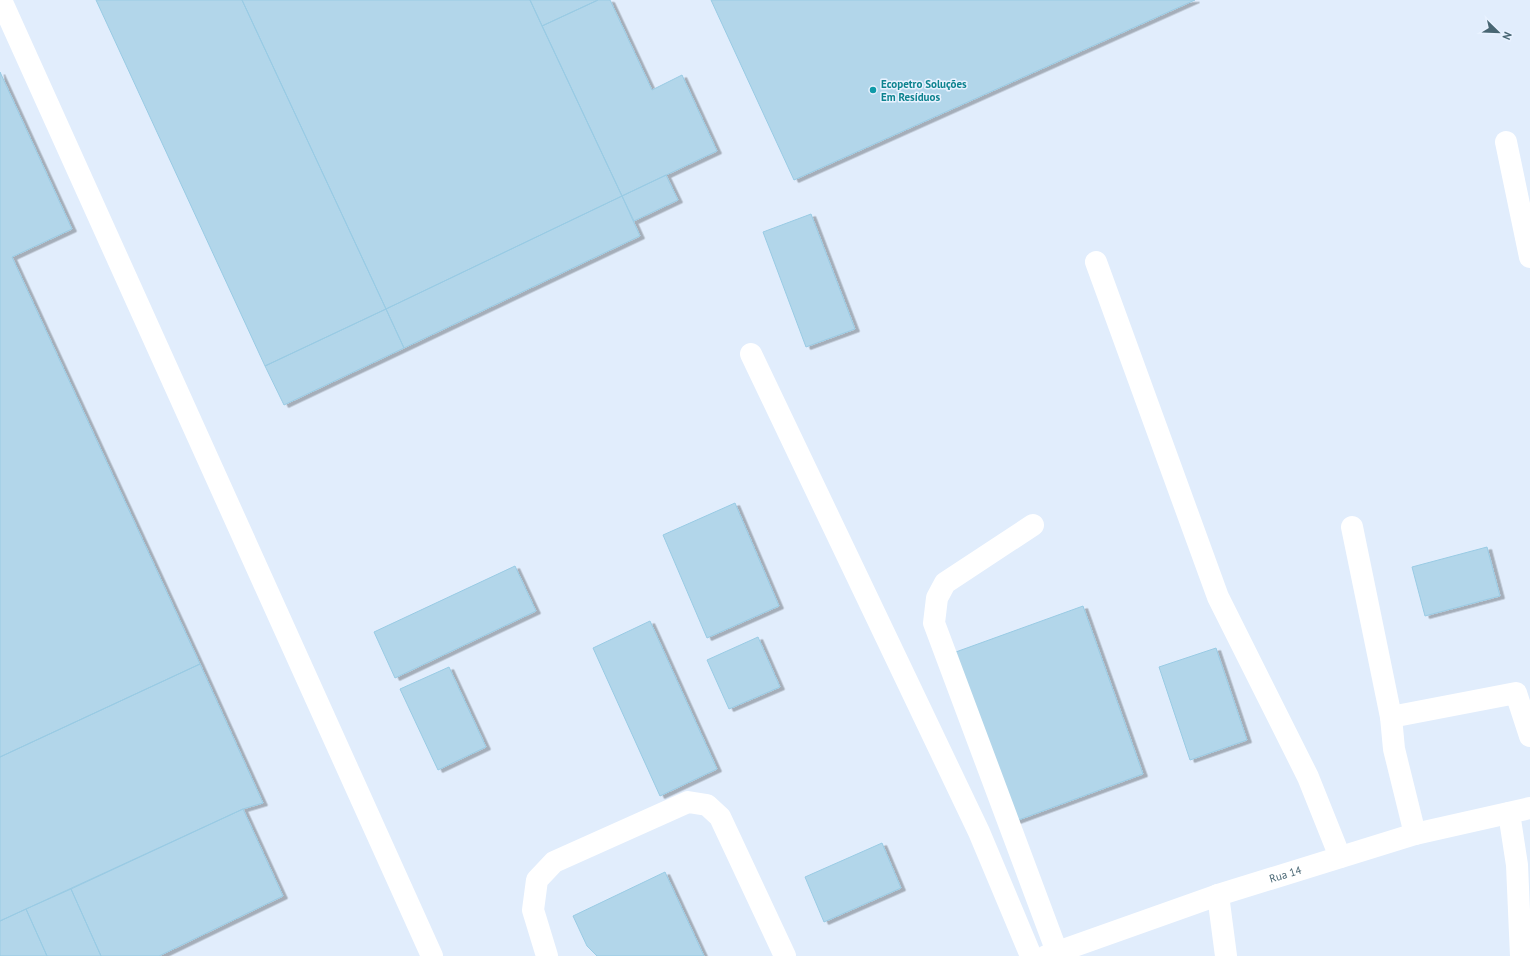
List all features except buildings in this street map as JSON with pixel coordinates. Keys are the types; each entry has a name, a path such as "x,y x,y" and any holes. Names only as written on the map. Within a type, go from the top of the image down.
{"street":[{"path":"2,0 432,956"},
{"path":"1506,142 1530,257"},
{"path":"1096,262 1218,597 1308,776 1340,857"},
{"path":"751,354 979,832 1031,956"},
{"path":"1033,525 945,582 936,598 934,623 1051,954"},
{"path":"1352,528 1391,717 1394,749 1415,834"},
{"path":"1391,717 1516,693 1530,736"},
{"path":"547,956 533,910 537,880 554,862 688,802 707,805 720,817 785,956"},
{"name":"Rua 14","path":"1051,954 1218,895 1415,834 1530,808"},
{"path":"1509,813 1517,865 1521,956"},
{"path":"1218,895 1226,956"}],"place":[{"name":"Ecopetro Soluções Em Resíduos","path":"873,90"}]}
